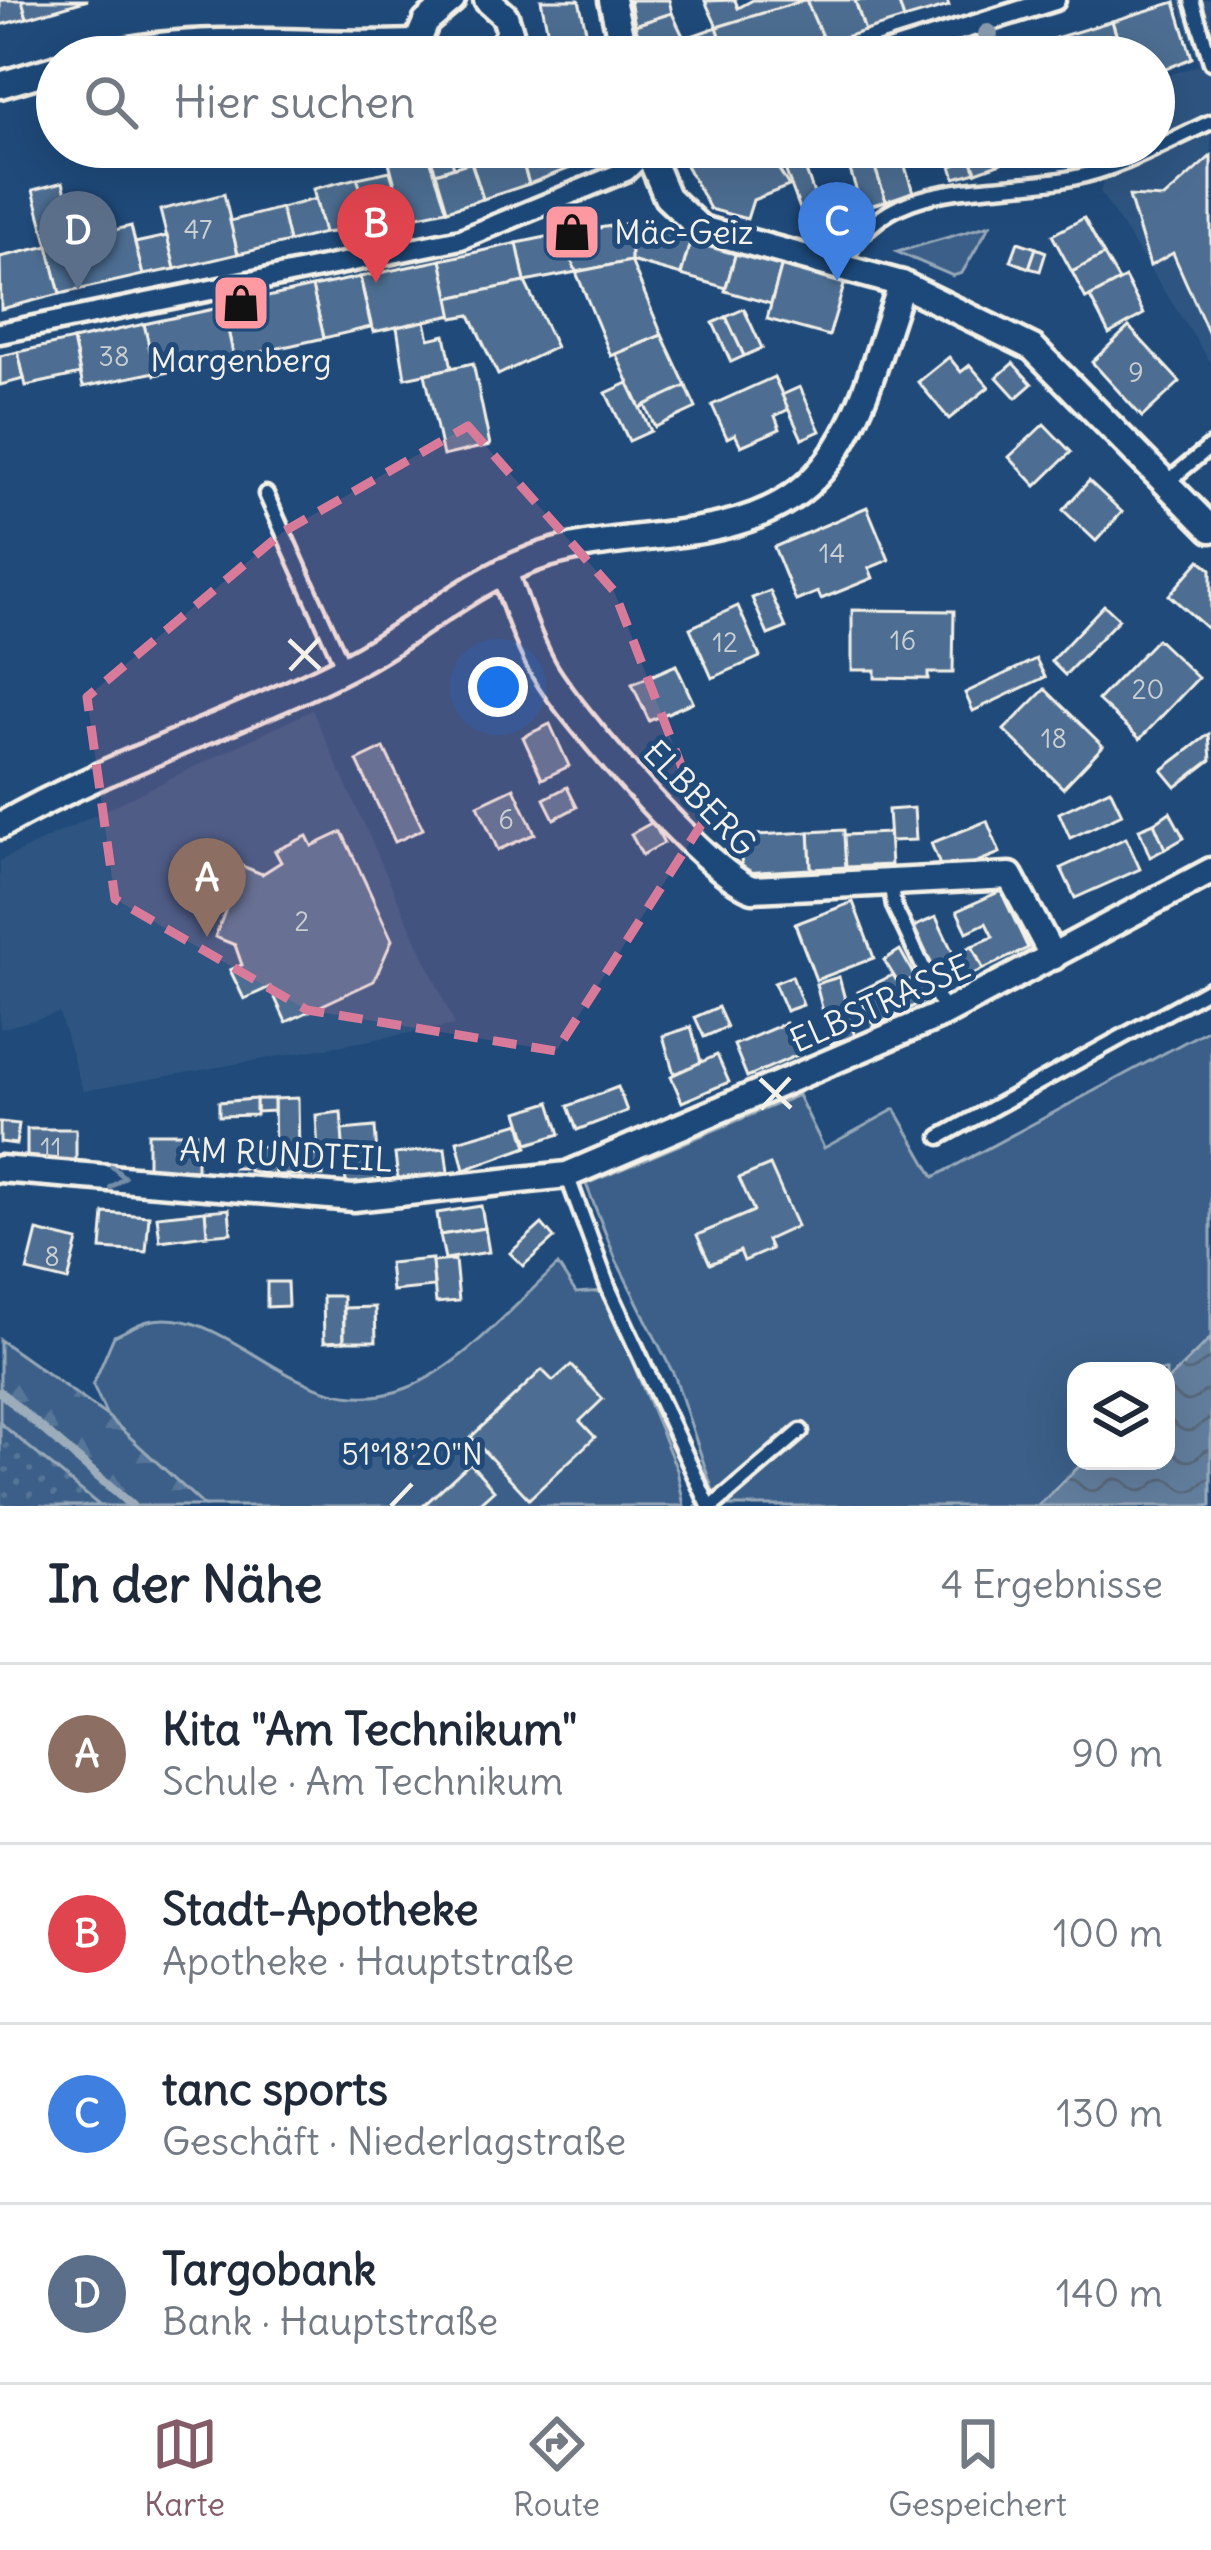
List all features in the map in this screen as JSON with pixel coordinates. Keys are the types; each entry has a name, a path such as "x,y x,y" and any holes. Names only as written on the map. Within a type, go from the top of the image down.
{"street":[{"path":"425,36 426,22 452,0"},
{"path":"487,0 505,16 508,36"},
{"path":"612,0 620,36"},
{"path":"940,36 1055,0"},
{"path":"0,85 36,74"},
{"path":"0,333 460,239 628,168"},
{"path":"656,168 667,197 701,229 902,284 1034,348 1211,529"},
{"path":"0,826 344,669 445,602 503,571 582,545 731,520 791,498 818,474 843,440 902,284"},
{"name":"ELBBERG","path":"503,571 544,671 646,795 732,883 753,889 1010,876 1053,957"},
{"name":"ELBSTRASSE","path":"567,1175 945,1013 1211,871"},
{"name":"AM RUNDTEIL","path":"0,1168 353,1198 453,1191 567,1175"}],"lane":[{"path":"1192,0 1211,62"},
{"path":"1175,137 1211,122"},
{"path":"841,266 866,224 891,210 983,184 1074,178 1098,168"},
{"path":"1166,482 1211,446"},
{"path":"266,494 344,669"},
{"path":"890,880 895,906 945,1013"},
{"path":"940,1137 1211,988"},
{"path":"567,1175 609,1289 711,1506 801,1431"}],"highlighted area":[{"path":"468,426 614,591 703,822 556,1051 307,1010 115,899 87,697 283,532"}],"shaded area":[{"path":"1178,0 1211,0 1211,363 1100,192 1107,168 1175,168 1175,73 1199,65"},
{"path":"312,710 455,1025 83,1091 59,1013 0,1029 0,861"}],"green space":[{"path":"990,225 962,273 953,276 897,252"},
{"path":"1211,1028 1211,1338 1175,1373 1175,1362 1067,1362 1067,1470 1076,1470 1038,1506 697,1506 713,1491 675,1377 616,1260 586,1184 798,1095 824,1148 895,1109 934,1177"},
{"path":"558,1265 576,1293 603,1291 677,1470 684,1506 204,1506 107,1416 93,1385 114,1336 148,1321 178,1320 208,1329 300,1380 333,1392 369,1396 407,1388 468,1350"},
{"path":"0,1340 107,1416 204,1506 0,1506"},
{"path":"0,1423 100,1506 0,1506"}],"water":[{"path":"1211,1338 1211,1506 1038,1506 1076,1470 1175,1470 1175,1373"}],"building":[{"path":"0,0 22,0 27,18 0,25"},
{"path":"22,0 88,0 27,18"},
{"path":"541,0 579,0 587,36 549,36"},
{"path":"630,0 669,0 672,13 635,25"},
{"path":"735,0 738,8 753,0 806,0 717,27 705,1"},
{"path":"806,0 822,36 720,36 717,27"},
{"path":"806,0 855,0 865,31 822,36"},
{"path":"855,0 898,0 904,19 865,31"},
{"path":"898,0 947,0 949,6 904,19"},
{"path":"1175,2 1192,58 1175,65 1175,36 1117,36 1112,21"},
{"path":"672,13 683,36 639,36 635,25"},
{"path":"1112,21 1117,36 1062,36"},
{"path":"717,27 720,36 692,36"},
{"path":"1211,156 1211,339 1173,253 1150,266 1129,196 1164,198"},
{"path":"391,168 433,168 447,210 404,219"},
{"path":"473,168 524,168 529,184 483,199"},
{"path":"473,168 483,199 447,210 436,173"},
{"path":"524,168 570,168 529,184"},
{"path":"688,168 778,168 789,186 753,200 747,219 710,209"},
{"path":"785,168 805,168 819,208 802,214"},
{"path":"849,168 875,168 886,201 862,208"},
{"path":"875,168 906,168 913,192 886,201"},
{"path":"952,168 974,168 976,172 955,178"},
{"path":"390,171 404,219 373,227 357,178"},
{"path":"357,178 373,227 324,233 313,189"},
{"path":"63,182 78,239 48,246 33,190"},
{"path":"224,194 238,254 175,269 160,210"},
{"path":"315,199 324,233 289,242 281,208"},
{"path":"281,208 289,242 238,254 230,221"},
{"path":"1084,218 1104,255 1072,272 1052,235"},
{"path":"630,223 691,239 681,275 631,261"},
{"path":"630,223 631,261 576,272 561,234"},
{"path":"131,226 143,275 60,294 48,246"},
{"path":"561,234 576,272 525,282 517,243"},
{"path":"167,236 175,269 143,275 135,243"},
{"path":"691,239 736,252 726,288 681,275"},
{"path":"1018,242 1036,248 1029,268 1011,261"},
{"path":"517,243 525,282 449,298 441,260"},
{"path":"48,246 60,294 1,309 0,257"},
{"path":"1036,248 1046,252 1040,271 1029,268"},
{"path":"736,252 782,264 771,304 725,291"},
{"path":"1104,255 1119,281 1086,299 1072,272"},
{"path":"441,260 453,315 373,332 360,277"},
{"path":"631,261 662,335 611,356 576,272"},
{"path":"782,264 845,282 829,336 767,319"},
{"path":"360,277 371,327 324,338 312,287"},
{"path":"1125,278 1144,314 1109,334 1090,297"},
{"path":"525,282 556,347 498,375 470,315 453,318 449,298"},
{"path":"312,287 324,338 234,358 223,307"},
{"path":"223,307 234,358 155,375 144,324"},
{"path":"744,309 762,348 744,356 726,317"},
{"path":"726,317 744,356 731,362 713,323"},
{"path":"425,321 429,339 445,335 452,368 405,378 397,327"},
{"path":"144,324 155,372 83,387 73,340"},
{"path":"1129,327 1180,382 1142,417 1092,362"},
{"path":"662,335 686,386 640,408 616,354"},
{"path":"73,340 80,374 26,386 18,352"},
{"path":"18,352 24,379 0,385 0,356"},
{"path":"949,357 961,372 970,365 989,387 949,419 918,382"},
{"path":"473,363 490,445 443,456 425,374"},
{"path":"1013,363 1032,384 1016,398 997,377"},
{"path":"774,377 789,409 775,416 780,429 741,446 735,434 727,438 712,405"},
{"path":"628,383 651,431 629,441 606,393"},
{"path":"686,386 696,408 655,427 645,405"},
{"path":"800,387 820,431 802,439 782,395"},
{"path":"1044,424 1071,452 1036,486 1009,457"},
{"path":"1089,481 1122,512 1096,541 1063,510"},
{"path":"867,507 889,560 869,568 873,578 821,599 818,592 796,601 774,547"},
{"path":"1200,560 1211,569 1211,632 1169,595"},
{"path":"770,591 786,628 768,635 752,598"},
{"path":"1104,605 1119,619 1065,675 1051,661"},
{"path":"738,606 760,657 712,678 690,628"},
{"path":"852,610 954,611 953,673 928,673 928,679 875,678 875,670 852,670"},
{"path":"1157,639 1198,678 1140,739 1098,700"},
{"path":"1036,659 1045,677 973,711 965,693"},
{"path":"676,665 693,702 649,721 632,684"},
{"path":"1045,689 1103,746 1063,788 1004,730"},
{"path":"550,724 569,766 542,779 523,737"},
{"path":"1209,734 1211,760 1176,787 1162,770"},
{"path":"384,748 423,829 395,842 357,761"},
{"path":"567,787 577,807 554,819 544,799"},
{"path":"514,788 535,834 498,850 478,805"},
{"path":"1110,789 1122,814 1070,838 1059,813"},
{"path":"914,808 916,840 890,841 888,810"},
{"path":"1170,812 1184,838 1165,849 1154,823"},
{"path":"987,821 1000,853 944,875 931,843"},
{"path":"653,822 664,843 642,855 631,834"},
{"path":"1154,823 1165,849 1150,857 1139,829"},
{"path":"844,830 846,867 811,869 809,832"},
{"path":"342,832 392,940 374,981 286,1022 270,987 244,999 230,970 242,965 235,945 215,937 227,906 202,896 199,904 175,895 184,871 208,880 205,889 229,898 242,866 262,874 281,862 275,851 307,836 312,846"},
{"path":"809,832 811,869 742,873 740,836"},
{"path":"889,833 891,865 846,867 844,835"},
{"path":"1126,838 1140,869 1075,898 1061,868"},
{"path":"1001,891 1028,948 983,969 972,946 993,937 986,923 967,932 957,911"},
{"path":"853,902 874,958 816,980 795,924"},
{"path":"936,917 954,955 931,966 913,927"},
{"path":"972,946 983,969 942,989 931,966"},
{"path":"900,950 915,977 900,986 884,960"},
{"path":"893,975 900,986 915,977 926,1000 874,1026 858,992"},
{"path":"792,976 803,1005 786,1011 774,983"},
{"path":"839,977 855,1037 831,1043 816,984"},
{"path":"718,1007 727,1027 704,1037 695,1017"},
{"path":"786,1023 800,1054 747,1077 734,1045"},
{"path":"691,1027 701,1062 674,1074 663,1036"},
{"path":"717,1055 729,1082 682,1102 671,1076"},
{"path":"618,1087 627,1111 577,1130 568,1106"},
{"path":"298,1098 299,1155 275,1156 274,1099"},
{"path":"256,1099 274,1099 274,1111 256,1112"},
{"path":"256,1099 256,1115 219,1116 219,1102"},
{"path":"550,1102 560,1134 528,1144 518,1112"},
{"path":"341,1112 344,1150 318,1152 316,1115"},
{"path":"0,1122 19,1124 16,1144 0,1142"},
{"path":"520,1123 527,1147 464,1170 457,1141"},
{"path":"375,1127 380,1193 347,1196 342,1130"},
{"path":"27,1129 76,1129 76,1164 27,1165"},
{"path":"148,1133 197,1133 197,1170 148,1170"},
{"path":"275,1146 275,1175 249,1171 248,1147"},
{"path":"234,1147 248,1147 249,1168 234,1168"},
{"path":"445,1148 449,1180 399,1187 395,1154"},
{"path":"299,1155 300,1175 275,1175 275,1156"},
{"path":"299,1155 324,1155 323,1176 300,1175"},
{"path":"770,1165 797,1226 767,1240 771,1249 744,1261 740,1251 710,1264 697,1235 754,1211 739,1178"},
{"path":"481,1206 485,1228 440,1235 437,1213"},
{"path":"229,1209 231,1233 207,1235 205,1211"},
{"path":"205,1211 207,1235 160,1241 157,1216"},
{"path":"104,1213 149,1216 146,1252 101,1249"},
{"path":"542,1224 554,1238 523,1266 510,1253"},
{"path":"485,1228 489,1252 445,1259 440,1235"},
{"path":"37,1231 78,1241 68,1281 27,1271"},
{"path":"432,1259 434,1287 392,1291 389,1263"},
{"path":"455,1260 459,1301 436,1303 432,1262"},
{"path":"267,1282 287,1282 288,1306 267,1307"},
{"path":"323,1296 343,1296 344,1341 324,1342"},
{"path":"375,1307 376,1341 344,1341 344,1308"},
{"path":"571,1365 603,1399 580,1421 595,1437 529,1499 471,1437 542,1370 553,1381"},
{"path":"470,1463 494,1490 476,1506 423,1506"}],"waterway":[{"path":"0,1392 132,1506"}],"place":[{"name":"Mäc-Geiz","path":"572,232"},
{"name":"tanc sports","path":"837,281"},
{"name":"Stadt-Apotheke","path":"376,283"},
{"name":"Targobank","path":"78,290"},
{"name":"Margenberg","path":"241,303"},
{"name":"Kita \"Am Technikum\"","path":"207,937"}]}
